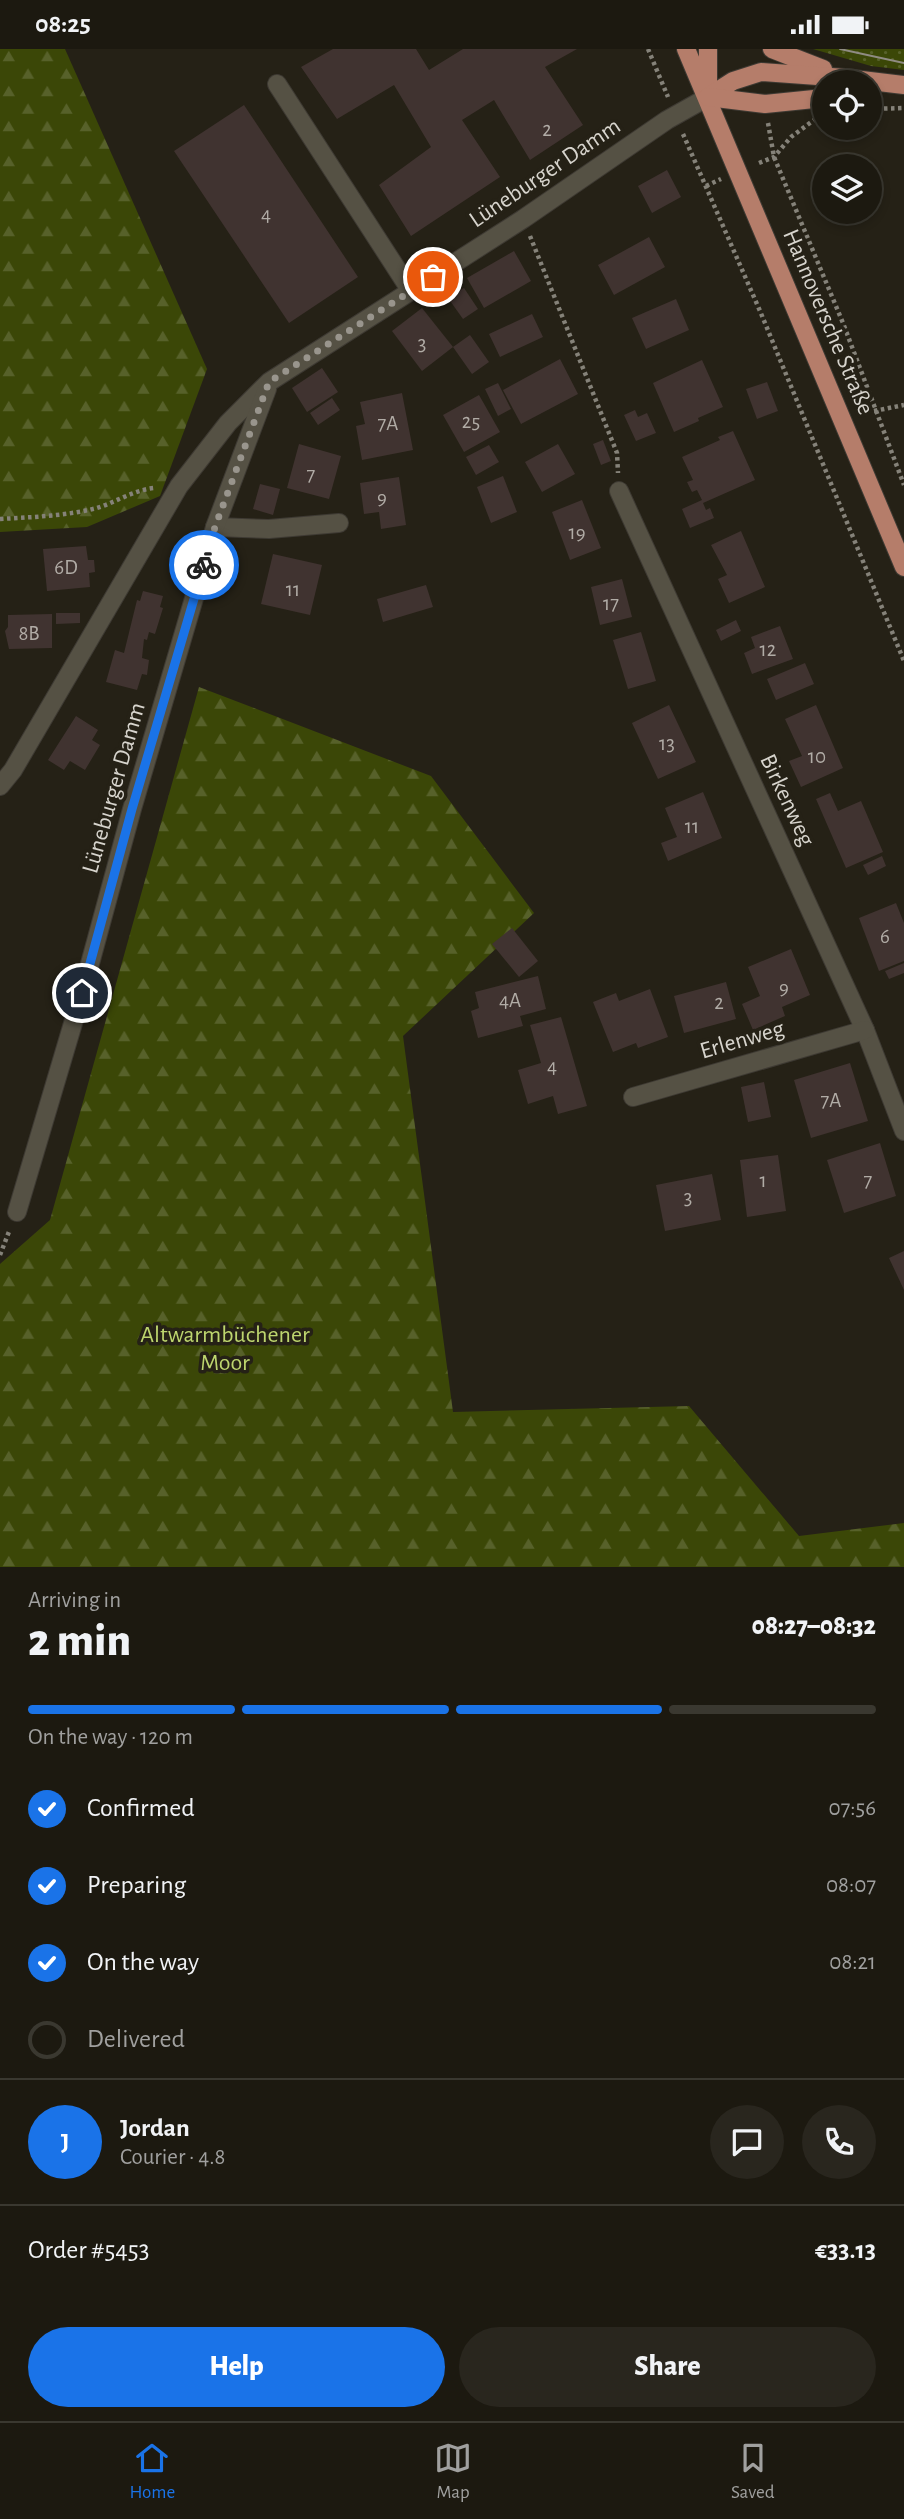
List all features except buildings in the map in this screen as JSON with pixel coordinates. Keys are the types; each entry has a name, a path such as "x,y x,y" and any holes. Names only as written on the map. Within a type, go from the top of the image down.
{"main road":[{"name":"Hannoversche Straße","path":"686,49 904,566"},
{"name":"Hannoversche Straße","path":"708,49 708,97"},
{"path":"772,49 825,70"},
{"path":"708,97 733,81 761,72 812,76"},
{"path":"882,84 904,87"},
{"path":"882,91 904,87"},
{"path":"708,97 765,104 812,99"}],"street":[{"path":"277,85 411,291"},
{"name":"Lüneburger Damm","path":"0,786 13,769 179,486 228,423 269,382 523,219 676,115 708,97"},
{"name":"Lüneburger Damm","path":"17,1212 215,527 269,382"},
{"name":"Birkenweg","path":"619,491 865,1030 904,1131"},
{"path":"215,527 269,529 339,523"},
{"name":"Erlenweg","path":"633,1097 865,1030"}],"path":[{"path":"648,49 904,661"},
{"path":"765,104 774,157 843,323 904,485"},
{"path":"882,109 904,108"},
{"path":"759,163 774,157 791,137 812,121"},
{"path":"706,186 724,178"},
{"path":"523,219 617,453 619,491"},
{"path":"874,411 904,405"},
{"path":"0,519 83,512 145,489 179,486"},
{"path":"0,1255 17,1212"}],"green space":[{"path":"0,49 65,49 207,369 160,496 87,527 0,532"},
{"path":"813,49 904,49 904,70 871,66"},
{"name":"Altwarmbüchener Moor","path":"199,687 431,776 534,913 403,1036 453,1412 689,1406 799,1536 904,1523 904,1567 0,1567 0,1264 50,1220"}],"tram line":[{"path":"840,49 904,63"}],"way so far":[{"path":"204,565 215,527 269,382 433,277"}],"route":[{"path":"82,993 132,809 204,565"}]}
